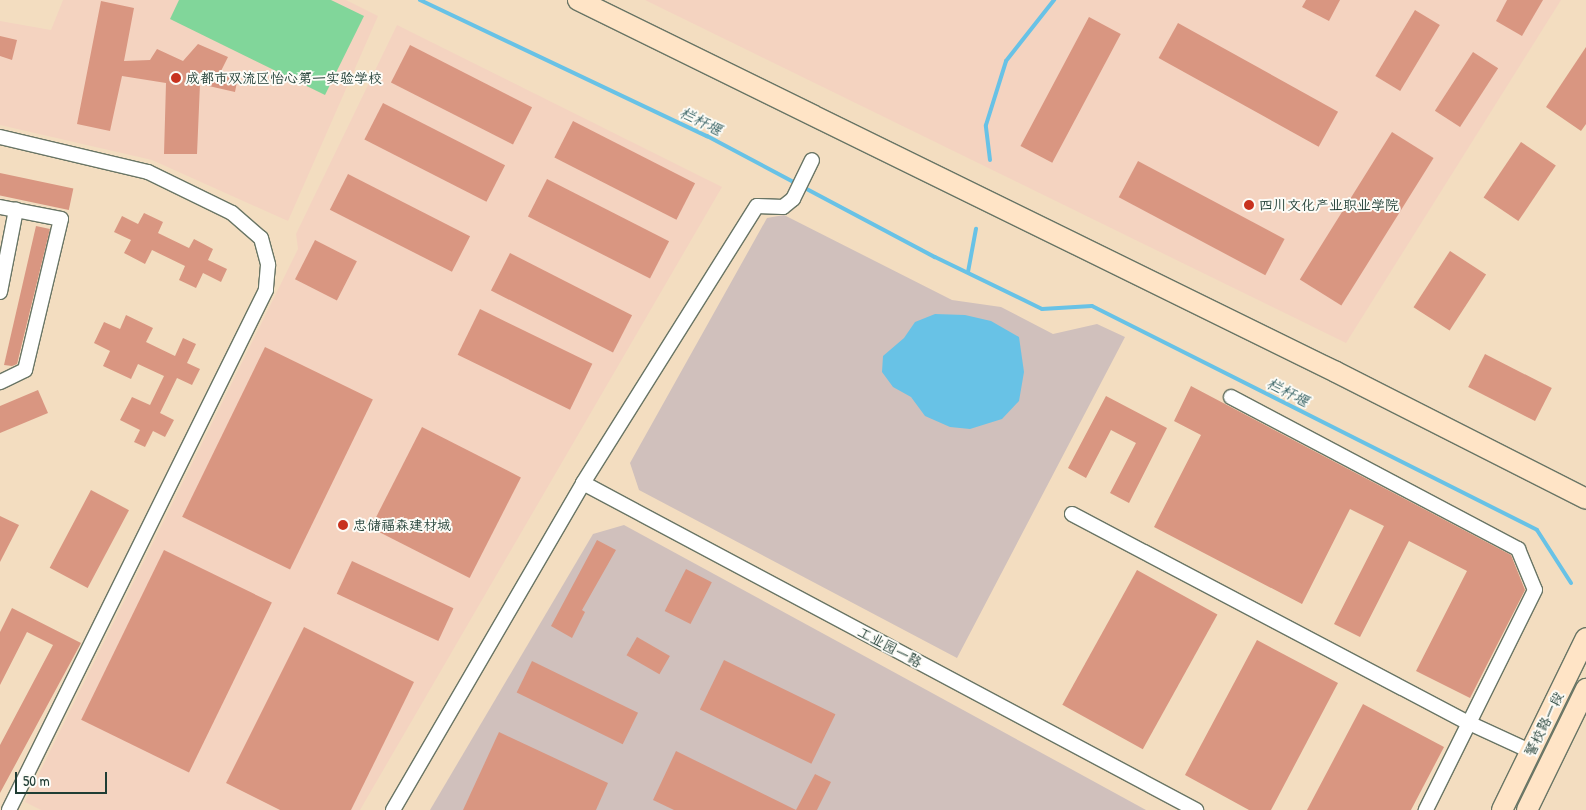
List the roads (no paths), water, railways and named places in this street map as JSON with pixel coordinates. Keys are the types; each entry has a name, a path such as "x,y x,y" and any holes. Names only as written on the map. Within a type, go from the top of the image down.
{"street":[{"path":"578,0 1327,368 1586,499"},
{"path":"0,137 148,172 232,213 261,238 268,265 266,290 9,810"},
{"path":"393,810 583,483 758,206 783,207 793,199 812,160"},
{"path":"0,206 62,219 25,370 0,382"},
{"path":"0,292 16,210"},
{"path":"1231,397 1518,549 1535,590 1426,810"},
{"name":"工业园一路","path":"583,483 1196,810"},
{"path":"1072,514 1470,723 1530,751 1493,810"},
{"name":"警校路一段","path":"1502,810 1586,638"},
{"name":"警校路一段","path":"1527,810 1586,689"},
{"path":"1538,810 1559,743"}],"water":[{"path":"935,314 965,315 991,321 1019,337 1024,372 1019,401 1002,419 970,429 950,427 925,416 911,397 893,387 882,372 883,356 904,338 915,322"}],"waterway":[{"name":"栏杆堰","path":"420,0 707,136 935,257 1042,309 1092,306 1537,530 1571,583"},
{"name":"栏杆堰","path":"990,160 986,125 1006,61 1054,0"},
{"name":"栏杆堰","path":"968,272 976,229"}],"place":[{"name":"成都市双流区怡心第一实验学校","path":"176,78"},
{"name":"四川文化产业职业学院","path":"1249,205"},
{"name":"忠储福森建材城","path":"343,525"}]}
